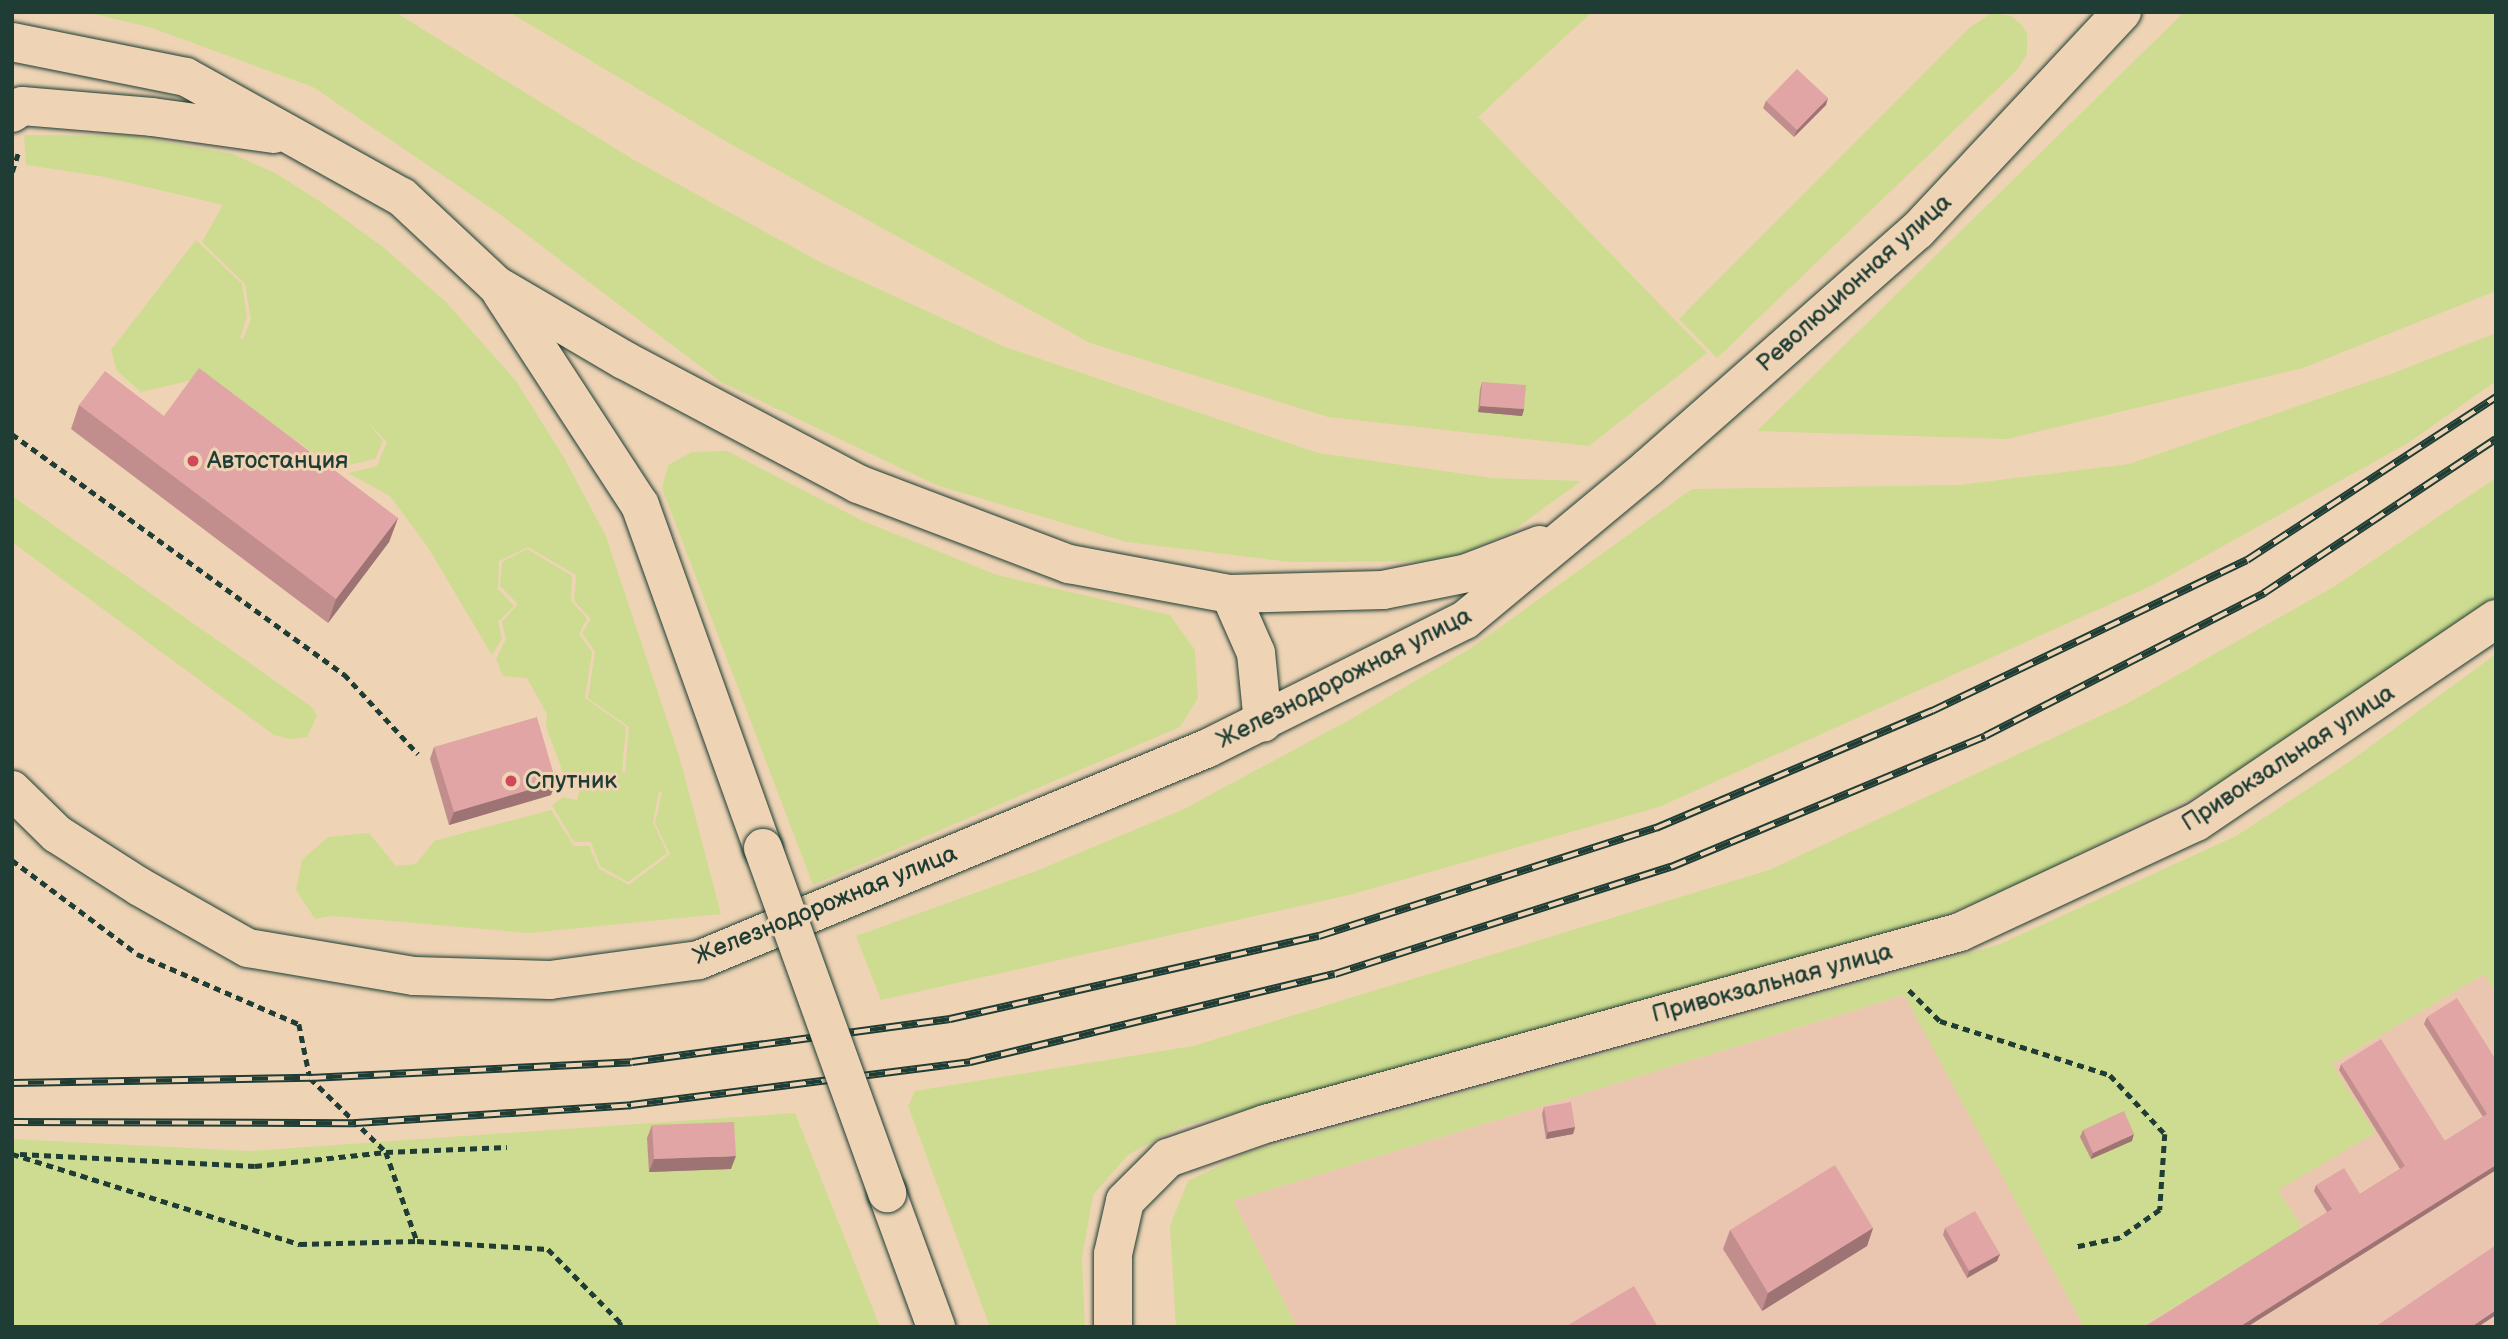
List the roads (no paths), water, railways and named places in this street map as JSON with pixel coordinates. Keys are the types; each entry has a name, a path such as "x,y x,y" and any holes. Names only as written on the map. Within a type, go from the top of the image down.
{"street":[{"name":"Революционная улица","path":"1568,534 1917,231 2122,12"},
{"path":"12,42 186,76 402,197 496,285 624,360 858,484 1069,564 1230,594 1383,590 1467,573 1568,534"},
{"path":"12,113 22,106 48,108 152,117 297,137"},
{"path":"496,285 640,505 936,1327"},
{"name":"Железнодорожная улица","path":"12,790 57,834 140,887 248,948 414,976 550,980 699,960 1262,723 1465,620 1568,534"},
{"path":"1230,594 1256,653 1262,723"},
{"name":"Привокзальная улица","path":"1113,1327 1113,1254 1125,1201 1168,1158 1265,1124 1960,932 2196,822 2496,619"}],"railway":[{"path":"12,1083 310,1078 632,1062 950,1019 1319,936 1656,828 1932,711 2247,560 2496,397"},
{"path":"12,1122 356,1123 631,1105 970,1062 1335,974 1671,867 1985,736 2264,593 2496,439"}],"place":[{"name":"Автостанция","path":"193,461"},
{"name":"Спутник","path":"511,781"}]}
